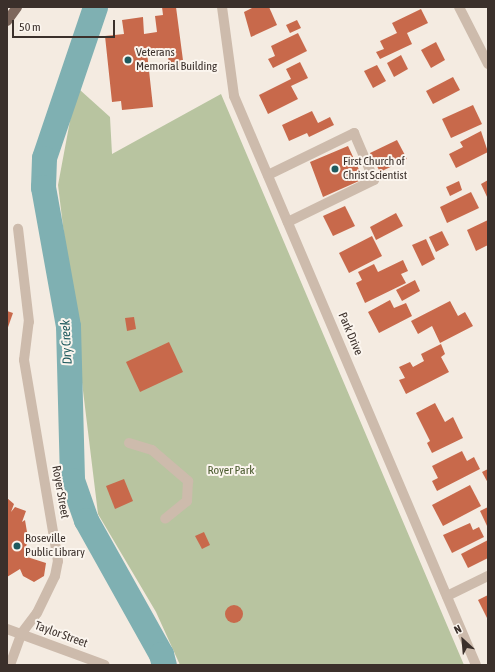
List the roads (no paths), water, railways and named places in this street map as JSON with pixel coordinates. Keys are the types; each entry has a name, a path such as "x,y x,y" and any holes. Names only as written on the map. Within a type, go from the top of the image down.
{"main road":[{"path":"7,21 17,7"}],"street":[{"name":"Park Drive","path":"222,7 234,96 476,665"},
{"path":"459,7 488,64"},
{"path":"268,175 354,133 374,180 288,222"},
{"name":"Royer Street","path":"10,665 21,634 36,613 55,576 58,561 24,360 29,322 27,281 18,229"},
{"path":"129,443 152,450 188,481 187,501 165,519"},
{"path":"447,596 488,576"},
{"name":"Taylor Street","path":"7,629 105,665"}],"waterway":[{"name":"Dry Creek","path":"95,7 44,158 43,187 68,326 72,480 86,520 161,654 164,665"}],"place":[{"name":"Veterans Memorial Building","path":"128,60"},
{"name":"First Church of Christ Scientist","path":"335,169"},
{"name":"Roseville Public Library","path":"17,546"}],"park label":[{"name":"Royer Park","path":"231,471"}]}
